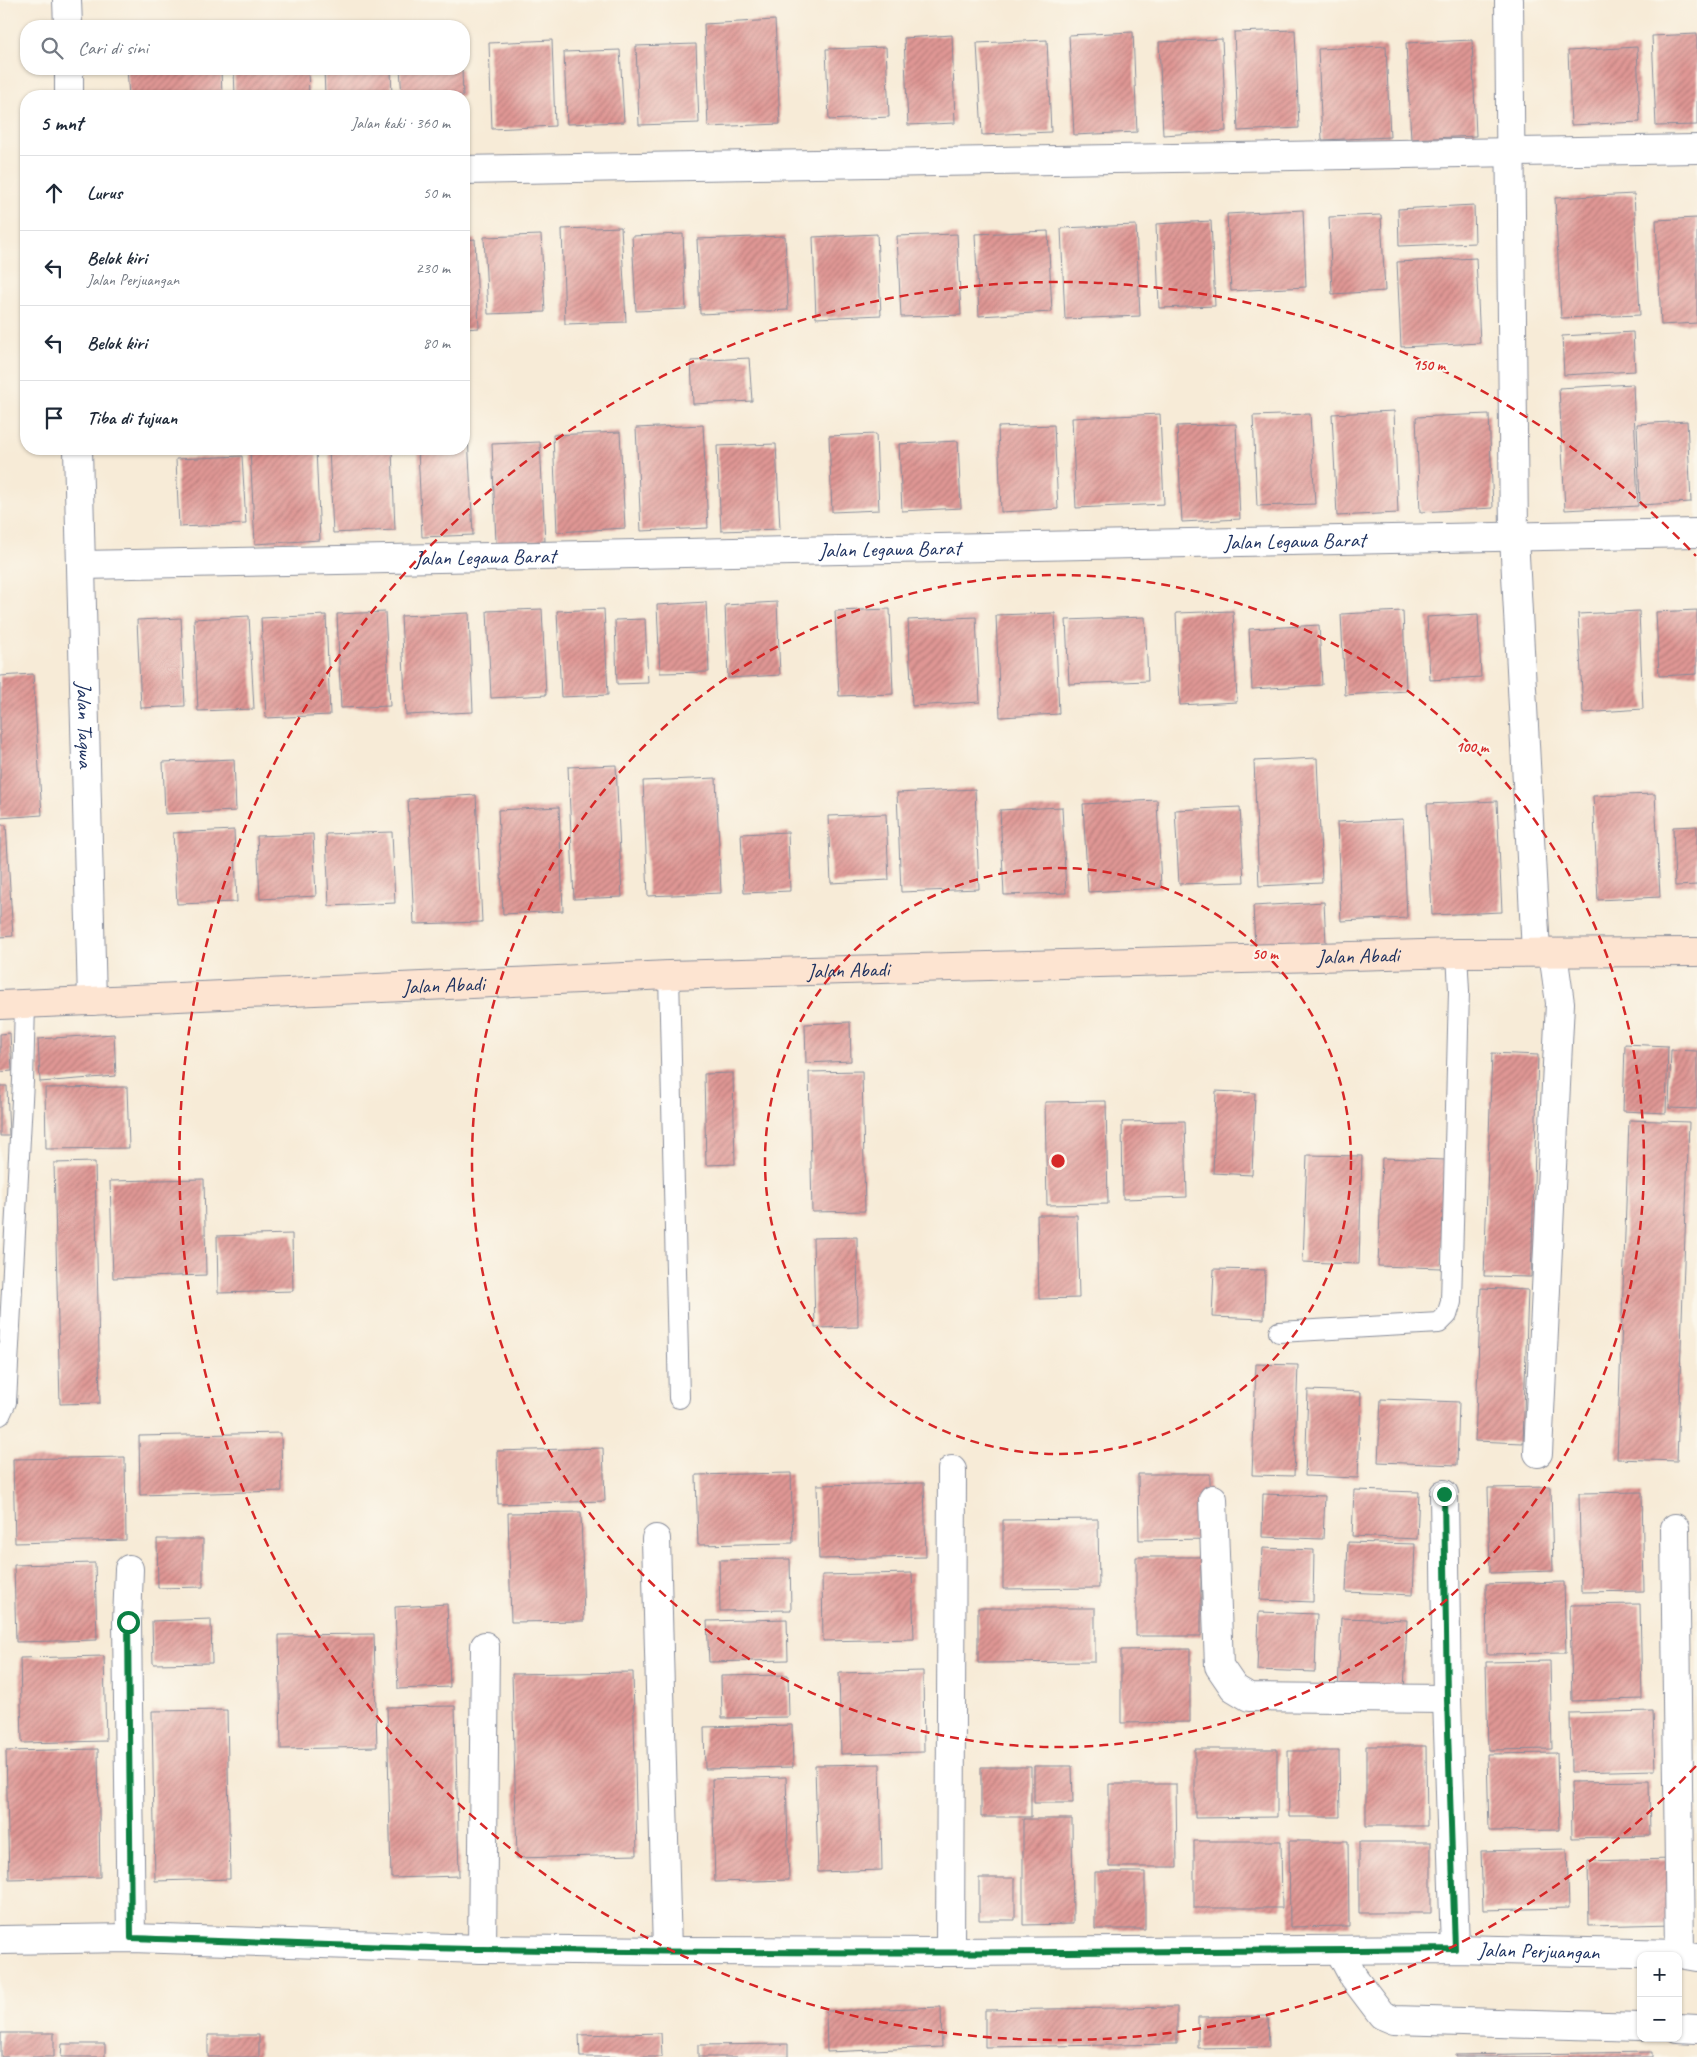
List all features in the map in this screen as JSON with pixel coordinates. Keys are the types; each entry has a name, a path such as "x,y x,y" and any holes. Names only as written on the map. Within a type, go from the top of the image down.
{"street":[{"path":"67,0 68,20"},
{"path":"1509,0 1514,537 1544,952 1560,1003 1538,1452"},
{"path":"69,75 70,90"},
{"path":"470,170 1697,150"},
{"name":"Jalan Taqwa","path":"78,455 92,1001"},
{"name":"Jalan Legawa Barat","path":"81,565 1697,533"},
{"name":"Jalan Abadi","path":"12,1004 669,975 1544,952 1697,952"},
{"path":"950,1952 952,1470"},
{"path":"1444,1494 1447,1699 1455,1949"},
{"path":"1213,1499 1219,1666 1234,1688 1248,1697 1447,1699"},
{"path":"1675,1528 1689,1956"},
{"path":"656,1539 667,1951"},
{"path":"129,1568 131,1938"},
{"path":"482,1949 485,1646"},
{"name":"Jalan Perjuangan","path":"0,1940 131,1938 482,1949 667,1951 950,1952 1455,1949 1689,1956"},
{"path":"1339,1950 1354,1978 1382,2015 1394,2020 1637,2027"},
{"path":"1682,2028 1697,2029"}],"lane":[{"path":"1279,1332 1439,1324 1447,1315 1451,1302 1459,991 1456,954"},
{"path":"669,975 680,1398"},
{"path":"0,1416 6,1402 23,1081 12,1004"}],"building":[{"path":"775,20 780,124 708,127 704,24"},
{"path":"1295,30 1299,128 1238,131 1234,32"},
{"path":"1133,32 1137,132 1074,135 1069,35"},
{"path":"1697,34 1697,125 1656,126 1652,36"},
{"path":"952,35 955,123 908,125 904,38"},
{"path":"1222,39 1226,131 1163,135 1159,42"},
{"path":"552,40 555,126 492,129 489,43"},
{"path":"1047,40 1051,132 982,135 977,43"},
{"path":"1472,40 1476,136 1411,139 1406,43"},
{"path":"696,44 699,123 639,125 636,46"},
{"path":"1386,46 1390,137 1322,140 1318,49"},
{"path":"886,47 889,117 829,120 826,49"},
{"path":"1637,47 1640,122 1571,125 1568,51"},
{"path":"620,50 624,122 567,124 564,52"},
{"path":"127,75 221,75 222,90 129,90"},
{"path":"234,75 308,75 309,90 235,90"},
{"path":"324,75 391,75 392,90 325,90"},
{"path":"400,75 462,75 463,90 402,90"},
{"path":"1634,194 1640,315 1561,318 1555,198"},
{"path":"1474,205 1475,243 1399,246 1398,209"},
{"path":"1303,210 1306,287 1231,291 1227,214"},
{"path":"1381,215 1385,291 1332,294 1329,217"},
{"path":"1697,218 1697,323 1661,325 1656,220"},
{"path":"1211,221 1215,306 1159,308 1156,224"},
{"path":"1136,225 1140,316 1065,319 1061,228"},
{"path":"621,227 626,322 565,324 562,229"},
{"path":"1048,231 1052,312 979,316 975,234"},
{"path":"683,234 686,309 636,311 632,236"},
{"path":"877,234 881,315 816,318 813,237"},
{"path":"957,234 961,315 901,317 897,236"},
{"path":"541,235 545,312 488,314 484,237"},
{"path":"785,236 788,310 700,314 697,239"},
{"path":"470,239 475,239 479,328 470,329"},
{"path":"1476,258 1480,343 1401,347 1397,262"},
{"path":"1633,332 1635,371 1564,375 1562,336"},
{"path":"749,358 752,401 693,404 691,361"},
{"path":"1633,384 1638,506 1565,510 1559,388"},
{"path":"1394,411 1398,513 1337,516 1332,414"},
{"path":"1160,414 1164,504 1076,508 1072,418"},
{"path":"1310,414 1315,504 1257,506 1253,416"},
{"path":"1489,414 1493,508 1420,512 1416,417"},
{"path":"1687,421 1691,502 1640,505 1637,424"},
{"path":"1236,424 1240,519 1182,522 1177,426"},
{"path":"703,425 708,528 641,531 636,428"},
{"path":"1054,425 1058,509 1001,512 998,427"},
{"path":"620,432 625,528 557,532 553,435"},
{"path":"876,434 879,510 832,512 829,436"},
{"path":"958,441 961,508 902,511 899,444"},
{"path":"540,442 545,541 496,543 492,444"},
{"path":"776,444 780,529 721,531 717,446"},
{"path":"250,455 316,455 320,540 255,544"},
{"path":"329,455 392,455 395,530 333,533"},
{"path":"418,455 469,455 473,535 422,537"},
{"path":"242,456 246,524 179,527 176,459"},
{"path":"706,602 709,672 660,673 657,605"},
{"path":"777,602 780,675 728,678 725,605"},
{"path":"542,609 546,695 491,698 487,611"},
{"path":"604,609 608,695 561,697 557,611"},
{"path":"890,609 893,694 839,696 835,611"},
{"path":"1697,610 1697,674 1659,676 1656,612"},
{"path":"1233,611 1237,702 1180,705 1176,613"},
{"path":"1403,611 1406,691 1345,695 1341,614"},
{"path":"1639,611 1643,709 1583,713 1578,614"},
{"path":"385,612 390,706 341,708 337,614"},
{"path":"469,613 473,712 406,715 401,616"},
{"path":"1055,613 1059,714 1000,717 996,615"},
{"path":"1478,614 1481,677 1430,680 1427,617"},
{"path":"326,615 330,715 266,718 261,618"},
{"path":"249,616 254,709 198,711 194,619"},
{"path":"976,617 980,702 912,706 908,620"},
{"path":"1145,617 1148,681 1069,684 1066,620"},
{"path":"181,618 185,706 141,708 137,620"},
{"path":"645,619 648,683 617,684 615,620"},
{"path":"1319,625 1322,685 1252,689 1249,629"},
{"path":"33,674 42,815 0,818 0,676"},
{"path":"1317,758 1322,883 1259,886 1254,761"},
{"path":"234,759 236,811 165,814 163,762"},
{"path":"616,765 622,897 574,899 568,767"},
{"path":"716,778 721,893 648,896 643,781"},
{"path":"975,789 979,889 901,892 897,793"},
{"path":"1655,794 1660,897 1598,900 1593,796"},
{"path":"476,795 482,922 414,924 408,799"},
{"path":"1157,800 1161,888 1088,892 1083,804"},
{"path":"1497,801 1502,912 1432,915 1427,804"},
{"path":"559,807 563,911 503,914 498,810"},
{"path":"1062,807 1066,893 1004,895 1000,810"},
{"path":"1240,807 1244,882 1179,884 1175,810"},
{"path":"886,814 889,880 831,883 828,816"},
{"path":"1403,819 1407,918 1341,921 1337,822"},
{"path":"0,825 6,825 13,936 0,937"},
{"path":"1697,826 1697,885 1675,886 1673,827"},
{"path":"234,830 237,902 177,904 173,833"},
{"path":"392,832 395,903 329,906 326,834"},
{"path":"788,832 790,891 744,893 741,834"},
{"path":"313,834 316,896 260,899 257,836"},
{"path":"1324,902 1326,943 1255,946 1253,906"},
{"path":"850,1022 851,1061 806,1063 805,1024"},
{"path":"10,1033 12,1071 0,1072 0,1034"},
{"path":"114,1034 116,1076 40,1082 38,1039"},
{"path":"1625,1044 1668,1046 1666,1113 1623,1111"},
{"path":"1671,1050 1697,1051 1697,1109 1669,1108"},
{"path":"1492,1053 1538,1055 1531,1277 1484,1276"},
{"path":"862,1071 865,1211 812,1212 809,1072"},
{"path":"733,1073 735,1164 706,1165 704,1074"},
{"path":"0,1086 7,1086 9,1136 0,1136"},
{"path":"127,1087 129,1148 46,1149 45,1088"},
{"path":"1216,1091 1255,1093 1252,1175 1213,1173"},
{"path":"1106,1101 1108,1204 1047,1205 1045,1102"},
{"path":"1629,1120 1689,1122 1677,1461 1617,1459"},
{"path":"1185,1121 1187,1197 1123,1199 1122,1122"},
{"path":"1307,1155 1362,1156 1359,1264 1303,1262"},
{"path":"1382,1158 1446,1160 1442,1268 1378,1266"},
{"path":"95,1162 100,1403 60,1404 54,1163"},
{"path":"204,1179 206,1275 113,1278 110,1181"},
{"path":"1037,1215 1077,1215 1079,1298 1039,1299"},
{"path":"292,1234 293,1291 218,1293 217,1236"},
{"path":"857,1237 858,1327 815,1328 813,1238"},
{"path":"1214,1269 1265,1270 1264,1319 1212,1317"},
{"path":"1481,1288 1528,1290 1523,1443 1475,1441"},
{"path":"1256,1364 1298,1365 1294,1476 1252,1475"},
{"path":"1308,1390 1361,1392 1358,1478 1305,1476"},
{"path":"1381,1399 1459,1402 1457,1465 1378,1462"},
{"path":"281,1433 282,1491 140,1495 139,1436"},
{"path":"603,1448 605,1501 498,1504 497,1451"},
{"path":"125,1457 126,1540 15,1543 13,1459"},
{"path":"791,1473 793,1543 698,1545 696,1475"},
{"path":"1138,1474 1210,1474 1210,1539 1139,1540"},
{"path":"924,1483 926,1557 819,1559 817,1485"},
{"path":"1551,1487 1553,1571 1490,1573 1488,1488"},
{"path":"1354,1490 1419,1492 1417,1539 1352,1536"},
{"path":"1642,1492 1644,1591 1581,1592 1579,1493"},
{"path":"1263,1494 1325,1496 1323,1539 1262,1537"},
{"path":"581,1512 584,1621 511,1622 508,1513"},
{"path":"1098,1519 1099,1588 1003,1589 1003,1520"},
{"path":"157,1539 203,1539 203,1587 158,1588"},
{"path":"1348,1542 1415,1544 1413,1595 1346,1592"},
{"path":"1263,1548 1314,1550 1313,1602 1260,1600"},
{"path":"1136,1557 1201,1557 1201,1636 1136,1636"},
{"path":"790,1559 791,1610 720,1611 719,1560"},
{"path":"95,1563 97,1640 16,1642 14,1565"},
{"path":"912,1573 914,1639 823,1641 822,1575"},
{"path":"1564,1582 1566,1653 1487,1654 1486,1584"},
{"path":"447,1604 450,1687 398,1689 395,1607"},
{"path":"1640,1604 1642,1699 1572,1701 1570,1605"},
{"path":"978,1608 1095,1608 1095,1662 978,1663"},
{"path":"1259,1612 1317,1614 1315,1672 1257,1670"},
{"path":"1341,1618 1407,1620 1404,1694 1338,1691"},
{"path":"211,1619 212,1663 153,1664 152,1621"},
{"path":"787,1619 788,1660 709,1662 707,1621"},
{"path":"374,1634 377,1747 281,1749 279,1635"},
{"path":"1190,1649 1190,1722 1121,1723 1121,1650"},
{"path":"104,1656 106,1741 22,1743 20,1658"},
{"path":"1550,1661 1552,1749 1488,1750 1486,1662"},
{"path":"923,1671 924,1752 841,1754 839,1673"},
{"path":"633,1672 637,1855 517,1858 512,1674"},
{"path":"788,1675 789,1717 722,1718 721,1676"},
{"path":"455,1706 459,1876 391,1878 387,1707"},
{"path":"227,1710 230,1879 155,1881 152,1711"},
{"path":"1653,1711 1655,1770 1571,1772 1570,1713"},
{"path":"792,1725 793,1767 705,1769 704,1727"},
{"path":"1366,1746 1426,1746 1427,1826 1366,1826"},
{"path":"98,1749 100,1877 9,1879 6,1751"},
{"path":"1195,1749 1277,1749 1277,1817 1195,1818"},
{"path":"1288,1751 1339,1751 1340,1817 1289,1817"},
{"path":"1557,1753 1559,1830 1489,1831 1487,1754"},
{"path":"880,1764 882,1870 818,1872 815,1765"},
{"path":"1034,1766 1072,1766 1073,1803 1034,1803"},
{"path":"981,1767 1031,1767 1031,1817 981,1817"},
{"path":"786,1777 789,1880 715,1882 712,1779"},
{"path":"1649,1781 1650,1836 1572,1838 1571,1782"},
{"path":"1109,1784 1176,1784 1177,1867 1109,1867"},
{"path":"1023,1819 1072,1819 1073,1924 1023,1925"},
{"path":"1194,1841 1281,1841 1282,1908 1194,1908"},
{"path":"1289,1841 1348,1841 1349,1926 1290,1927"},
{"path":"1359,1842 1431,1842 1431,1913 1359,1913"},
{"path":"1567,1849 1569,1908 1483,1910 1481,1851"},
{"path":"1673,1859 1674,1924 1589,1926 1588,1861"},
{"path":"1095,1872 1145,1872 1145,1929 1095,1929"},
{"path":"979,1878 1015,1878 1015,1920 979,1920"},
{"path":"941,2007 942,2047 827,2052 826,2011"},
{"path":"1177,2007 1177,2044 985,2047 985,2010"},
{"path":"1268,2016 1269,2047 1198,2048 1198,2017"},
{"path":"1,2033 54,2033 54,2057 1,2057"},
{"path":"661,2033 662,2057 580,2057 579,2035"},
{"path":"208,2035 259,2035 259,2057 208,2057"},
{"path":"62,2044 105,2044 105,2057 61,2057"},
{"path":"788,2044 788,2057 698,2057 698,2045"},
{"path":"1652,2052 1652,2057 1456,2057 1456,2055"}],"route":[{"path":"128,1622 131,1938 482,1949 667,1951 950,1952 1455,1949 1447,1699 1444,1494"}]}
